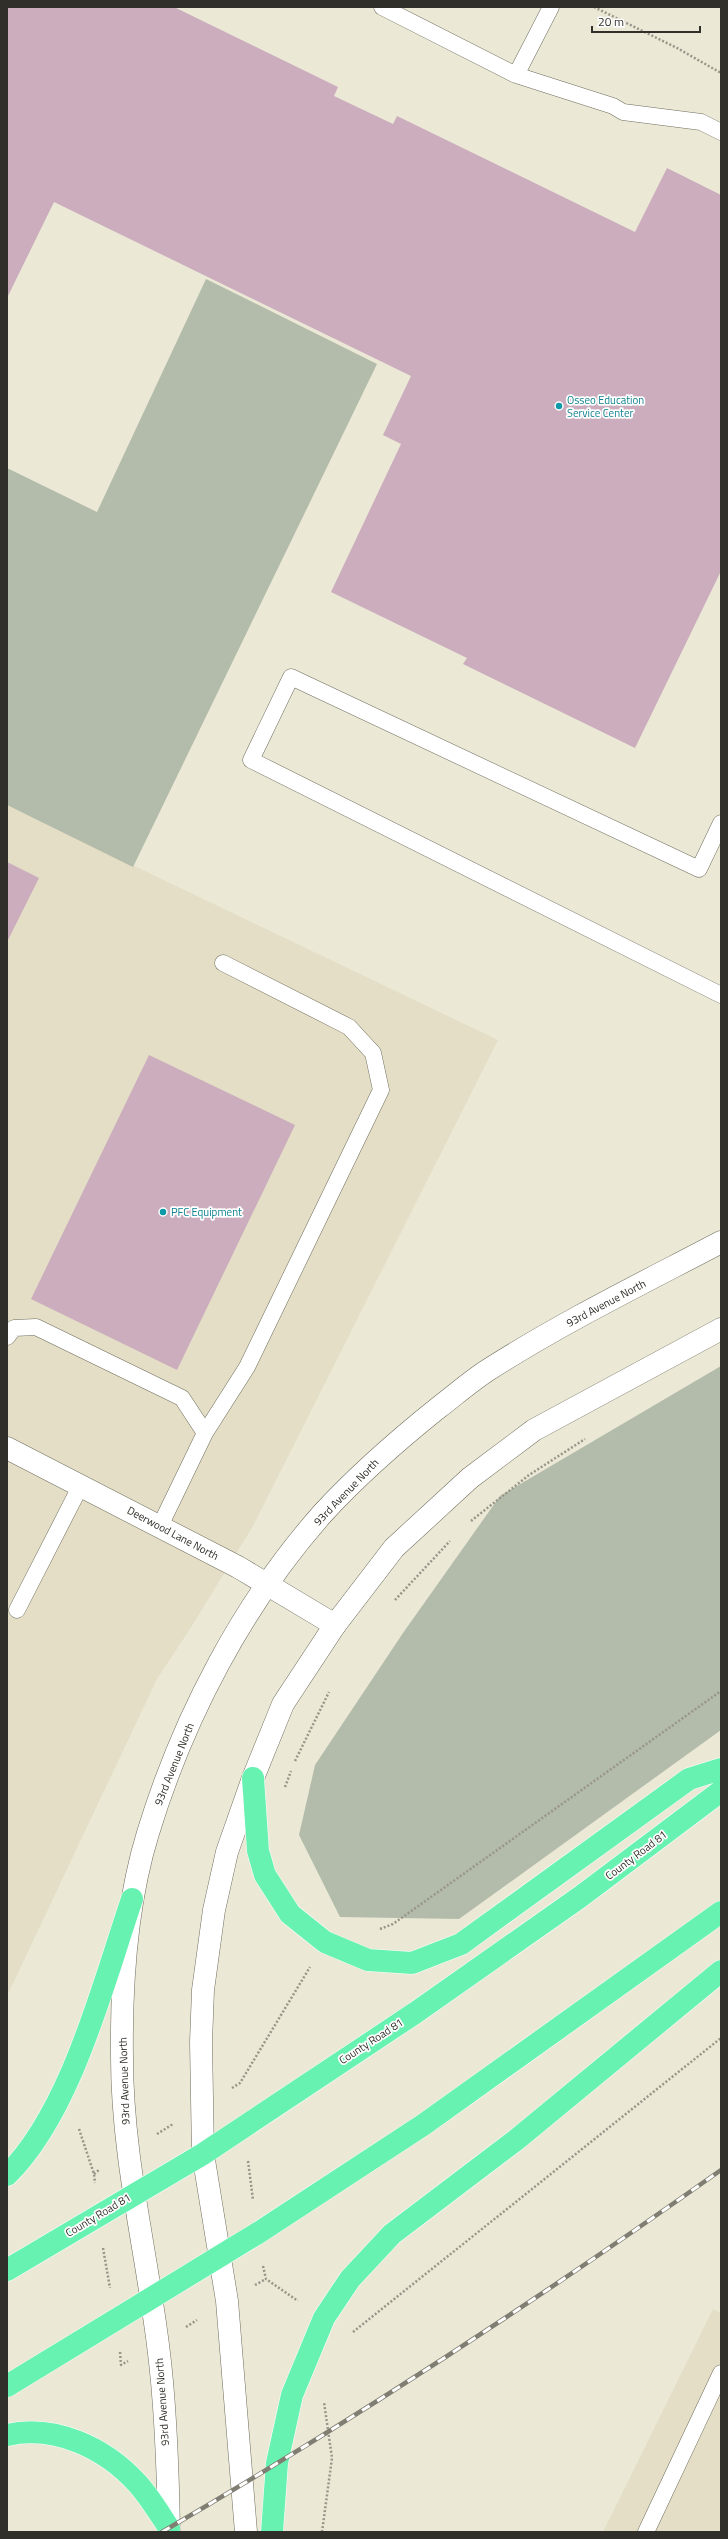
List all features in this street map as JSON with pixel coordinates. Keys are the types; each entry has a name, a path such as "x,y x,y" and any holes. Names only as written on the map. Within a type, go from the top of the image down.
{"highway":[{"path":"253,1778 258,1851 265,1875 290,1914 325,1942 368,1960 412,1963 461,1944 689,1779 721,1769"},
{"name":"County Road 81","path":"7,2270 203,2154 415,2013 580,1898 721,1791"},
{"path":"7,2175 21,2161 57,2105 85,2035 132,1899"},
{"path":"7,2386 220,2256 422,2125 721,1912"},
{"path":"272,2532 277,2463 292,2395 324,2318 350,2279 392,2234 516,2140 721,1971"},
{"path":"7,2435 19,2432 55,2434 88,2446 108,2456 137,2483 169,2530"}],"street":[{"name":"93rd Avenue North","path":"169,2530 165,2434 158,2344 128,2150 122,2061 123,1988 132,1899 147,1835 180,1744 220,1662 267,1584 323,1514 397,1440 485,1371 574,1319 721,1242"},
{"path":"246,2532 227,2302 203,2154 201,2107 203,1990 214,1910 227,1852 253,1778 283,1704 335,1625 394,1548 470,1478 534,1430 721,1329"},
{"name":"Deerwood Lane North","path":"7,1448 160,1526 267,1584 335,1625"}],"lane":[{"path":"382,7 516,75 613,106 623,112 701,122 721,132"},
{"path":"516,75 551,7"},
{"path":"721,823 699,869 291,677 251,760 721,995"},
{"path":"160,1526 205,1432 247,1367 381,1090 373,1053 349,1027 223,963"},
{"path":"7,1336 14,1328 36,1327 182,1398 205,1432"},
{"path":"17,1610 81,1485"},
{"path":"646,2532 721,2373"}],"path":[{"path":"594,7 677,48 721,73"},
{"path":"468,1524 529,1475 592,1435"},
{"path":"392,1603 452,1538"},
{"path":"285,1789 295,1760 330,1691"},
{"path":"372,1929 379,1930 393,1924 721,1691"},
{"path":"77,2122 94,2174 128,2150 240,2083 314,1960"},
{"path":"348,2336 721,2038"},
{"path":"322,2532 332,2458 323,2404 324,2397"}],"shaded area":[{"path":"7,805 498,1040 253,1526 190,1629 157,1679 7,1996"},
{"path":"713,2309 721,2313 721,2532 603,2532"}],"green space":[{"path":"206,279 377,364 133,867 7,805 7,468 97,512"},
{"path":"721,1366 721,1730 459,1919 340,1917 299,1835 315,1765 403,1633 500,1496"}],"building":[{"name":"Osseo Education Service Center","path":"7,7 174,7 338,87 334,96 393,124 397,116 635,232 667,168 721,195 721,571 635,748 463,664 467,658 331,592 401,444 383,435 411,376 54,202 7,298"},
{"path":"7,862 39,878 7,942"},
{"name":"PFC Equipment","path":"149,1055 295,1125 177,1370 31,1299"}],"railway":[{"path":"162,2532 234,2490 446,2357 584,2265 721,2170"}],"place":[{"name":"Osseo Education Service Center","path":"559,406"},
{"name":"PFC Equipment","path":"163,1212"}]}
